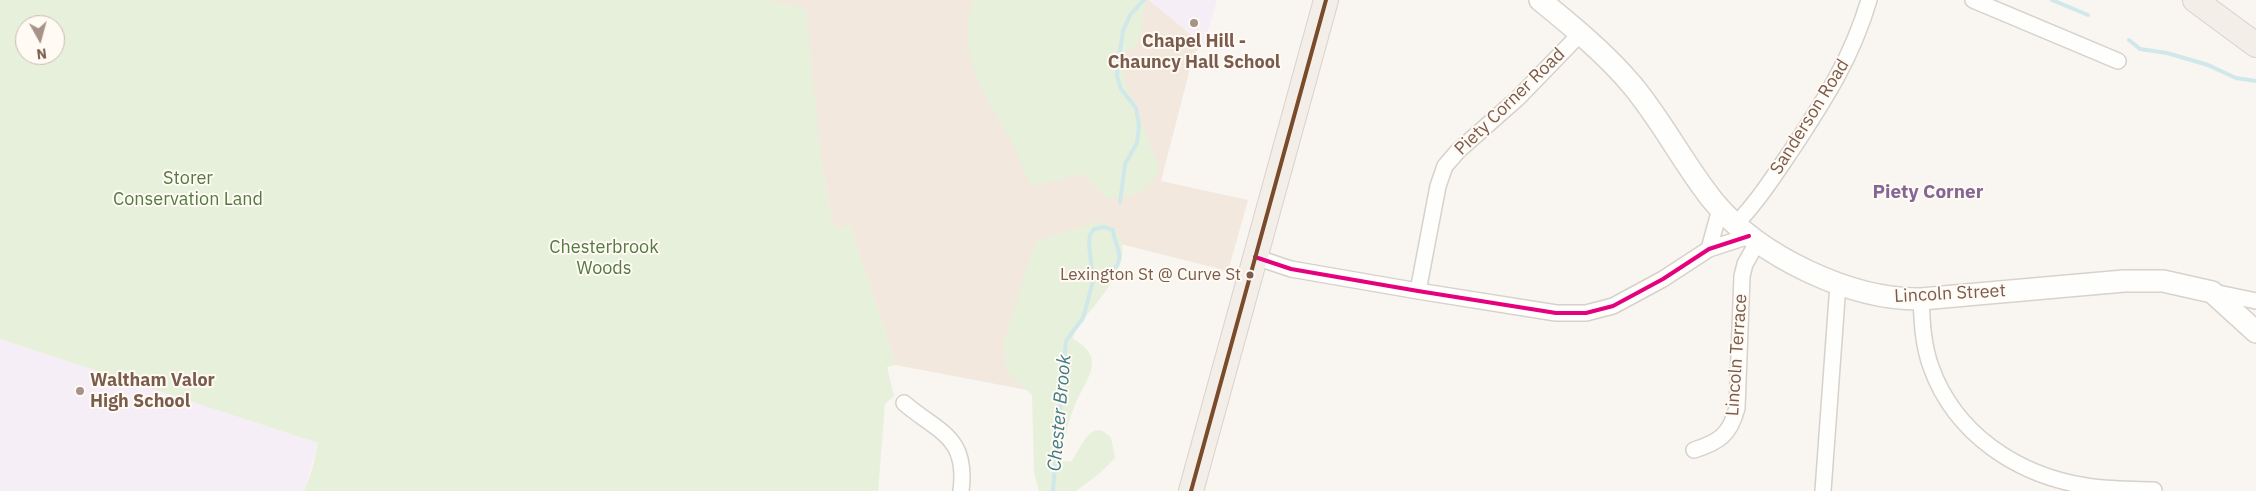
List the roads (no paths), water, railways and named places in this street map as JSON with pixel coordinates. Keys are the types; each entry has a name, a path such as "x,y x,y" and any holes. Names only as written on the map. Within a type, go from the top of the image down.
{"main road":[{"path":"1191,491 1326,0"},
{"path":"2195,0 2256,45"}],"street":[{"name":"Sanderson Road","path":"1747,234 1765,190 1834,86 1861,26 1869,0"},
{"path":"1973,0 2118,62"},
{"name":"Lincoln Street","path":"1548,2 1614,64 1633,86 1720,209 1747,234 1838,284 1864,293 1897,299 1921,299 2124,281 2163,281 2212,292 2256,332"},
{"name":"Piety Corner Road","path":"1418,291 1438,186 1445,166 1458,151 1518,98 1580,34"},
{"path":"1709,250 1720,209"},
{"path":"1255,257 1291,269 1418,291 1556,313 1586,312 1613,306 1709,250 1747,234"},
{"name":"Lincoln Terrace","path":"1694,450 1709,445 1726,434 1734,422 1737,408 1742,276 1745,264 1747,234"},
{"path":"1823,491 1838,284"},
{"path":"2212,292 2256,301"},
{"path":"1921,299 1925,342 1930,365 1942,393 1962,421 1982,441 2005,458 2031,471 2058,480 2087,486 2154,490"},
{"path":"904,403 923,419 950,436 961,462 961,491"}],"waterway":[{"name":"Chester Brook","path":"1120,202 1125,164 1137,143 1139,125 1136,108 1121,89 1117,76 1118,65 1123,31 1130,15 1144,0"},
{"path":"2052,0 2088,15"},
{"path":"2129,40 2140,49 2167,53 2208,65 2236,78 2256,81"},
{"name":"Chester Brook","path":"1053,491 1066,341 1083,318 1093,281 1089,244 1090,235 1094,229 1104,227 1113,230 1119,253 1118,263 1110,274 1102,275 1093,281"}],"place":[{"name":"Chapel Hill - Chauncy Hall School","path":"1194,23"},
{"name":"Lexington St @ Curve St","path":"1250,275"},
{"name":"Waltham Valor High School","path":"80,391"}],"district":[{"name":"Piety Corner","path":"1928,193"}],"park label":[{"name":"Storer Conservation Land","path":"188,189"},
{"name":"Chesterbrook Woods","path":"604,258"}]}
